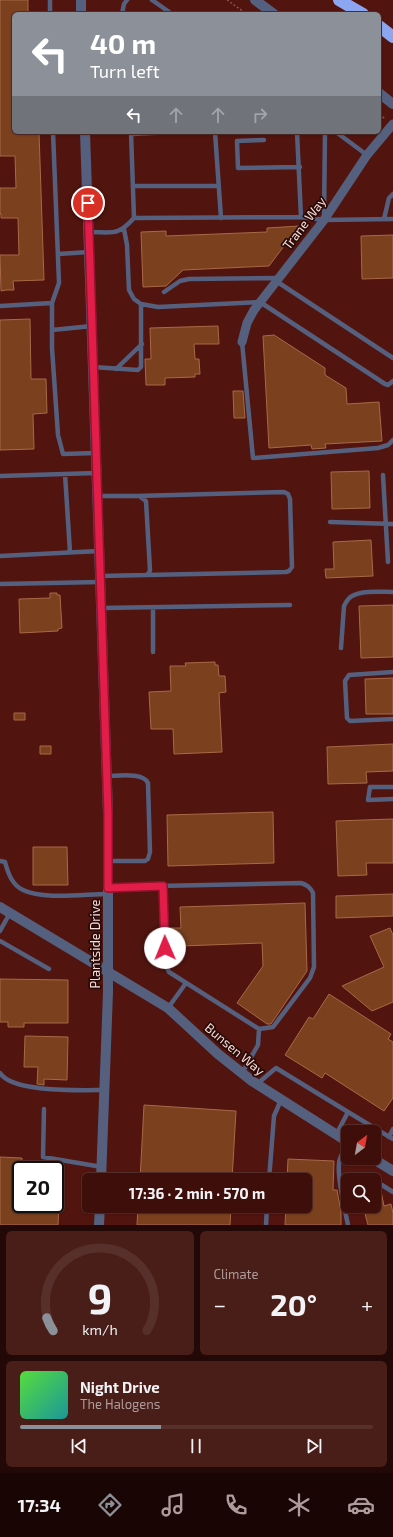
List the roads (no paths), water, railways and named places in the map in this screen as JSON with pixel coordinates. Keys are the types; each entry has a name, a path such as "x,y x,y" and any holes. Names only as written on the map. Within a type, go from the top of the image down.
{"highway":[{"path":"339,0 360,12"},
{"path":"345,0 360,12"},
{"path":"381,28 393,37"}],"street":[{"path":"81,0 81,12"},
{"path":"255,0 271,12"},
{"path":"381,95 393,104"},
{"name":"Trane Way","path":"242,342 247,323 260,302 324,220 367,155 393,124"},
{"name":"Plantside Drive","path":"85,134 101,608 108,891 108,972 102,1173"},
{"name":"Bunsen Way","path":"0,906 168,1008 218,1054 242,1073 341,1138"},
{"path":"381,1164 393,1171"},
{"path":"99,1225 100,1213"}],"lane":[{"path":"50,0 50,12"},
{"path":"122,12 124,4 127,0"},
{"path":"152,0 169,12"},
{"path":"53,134 59,283 52,303 52,330 58,435 63,454 96,453"},
{"path":"88,232 115,232 124,229 134,218 131,134"},
{"path":"215,134 221,218"},
{"path":"298,134 301,217"},
{"path":"324,220 325,134"},
{"path":"339,134 367,155"},
{"path":"264,140 237,141 238,168 300,167"},
{"path":"133,186 218,186"},
{"path":"384,220 389,198 393,194"},
{"path":"134,218 301,217 324,220 393,220"},
{"path":"124,229 127,244 129,290 134,299 141,304 158,307 260,302 385,384 388,385 393,381"},
{"path":"58,254 89,252"},
{"path":"164,292 180,281 189,279 277,280 393,358"},
{"path":"0,306 52,303"},
{"path":"93,367 138,370 141,368 141,304"},
{"path":"52,330 92,326"},
{"path":"242,342 253,458 378,448 388,446 393,440"},
{"path":"116,369 142,344"},
{"path":"0,476 96,473"},
{"path":"66,474 70,552"},
{"path":"384,475 388,562"},
{"path":"0,584 146,575 286,572 292,567 290,499 288,494 284,492 97,496"},
{"path":"137,496 146,501 150,570 146,575"},
{"path":"330,522 393,524"},
{"path":"0,556 99,551"},
{"path":"341,648 344,606 347,600 352,596 366,592 393,592"},
{"path":"101,608 290,606"},
{"path":"153,607 153,652"},
{"path":"393,672 349,675 345,681 347,718 350,721 393,719"},
{"path":"106,776 140,776 147,780 150,852 148,859 144,861 107,861"},
{"path":"393,786 370,787 368,800 393,799"},
{"path":"0,861 5,862 10,878 23,890 45,895 163,886 301,883 306,885 311,888 313,893 313,972 276,1024 272,1027 259,1029 169,972 165,964 163,886"},
{"path":"0,930 10,912"},
{"path":"0,941 49,969"},
{"path":"168,1008 186,983"},
{"path":"242,1073 258,1045 259,1029"},
{"path":"257,1084 276,1068 391,1138 393,1129"},
{"path":"0,1073 12,1083 59,1090 105,1090"},
{"path":"270,1173 274,1116 281,1100"},
{"path":"44,1109 43,1157 102,1167"},
{"path":"336,1135 348,1112"},
{"path":"341,1156 339,1174 348,1225"},
{"path":"381,1185 393,1192"},
{"path":"266,1225 267,1213"}]}
